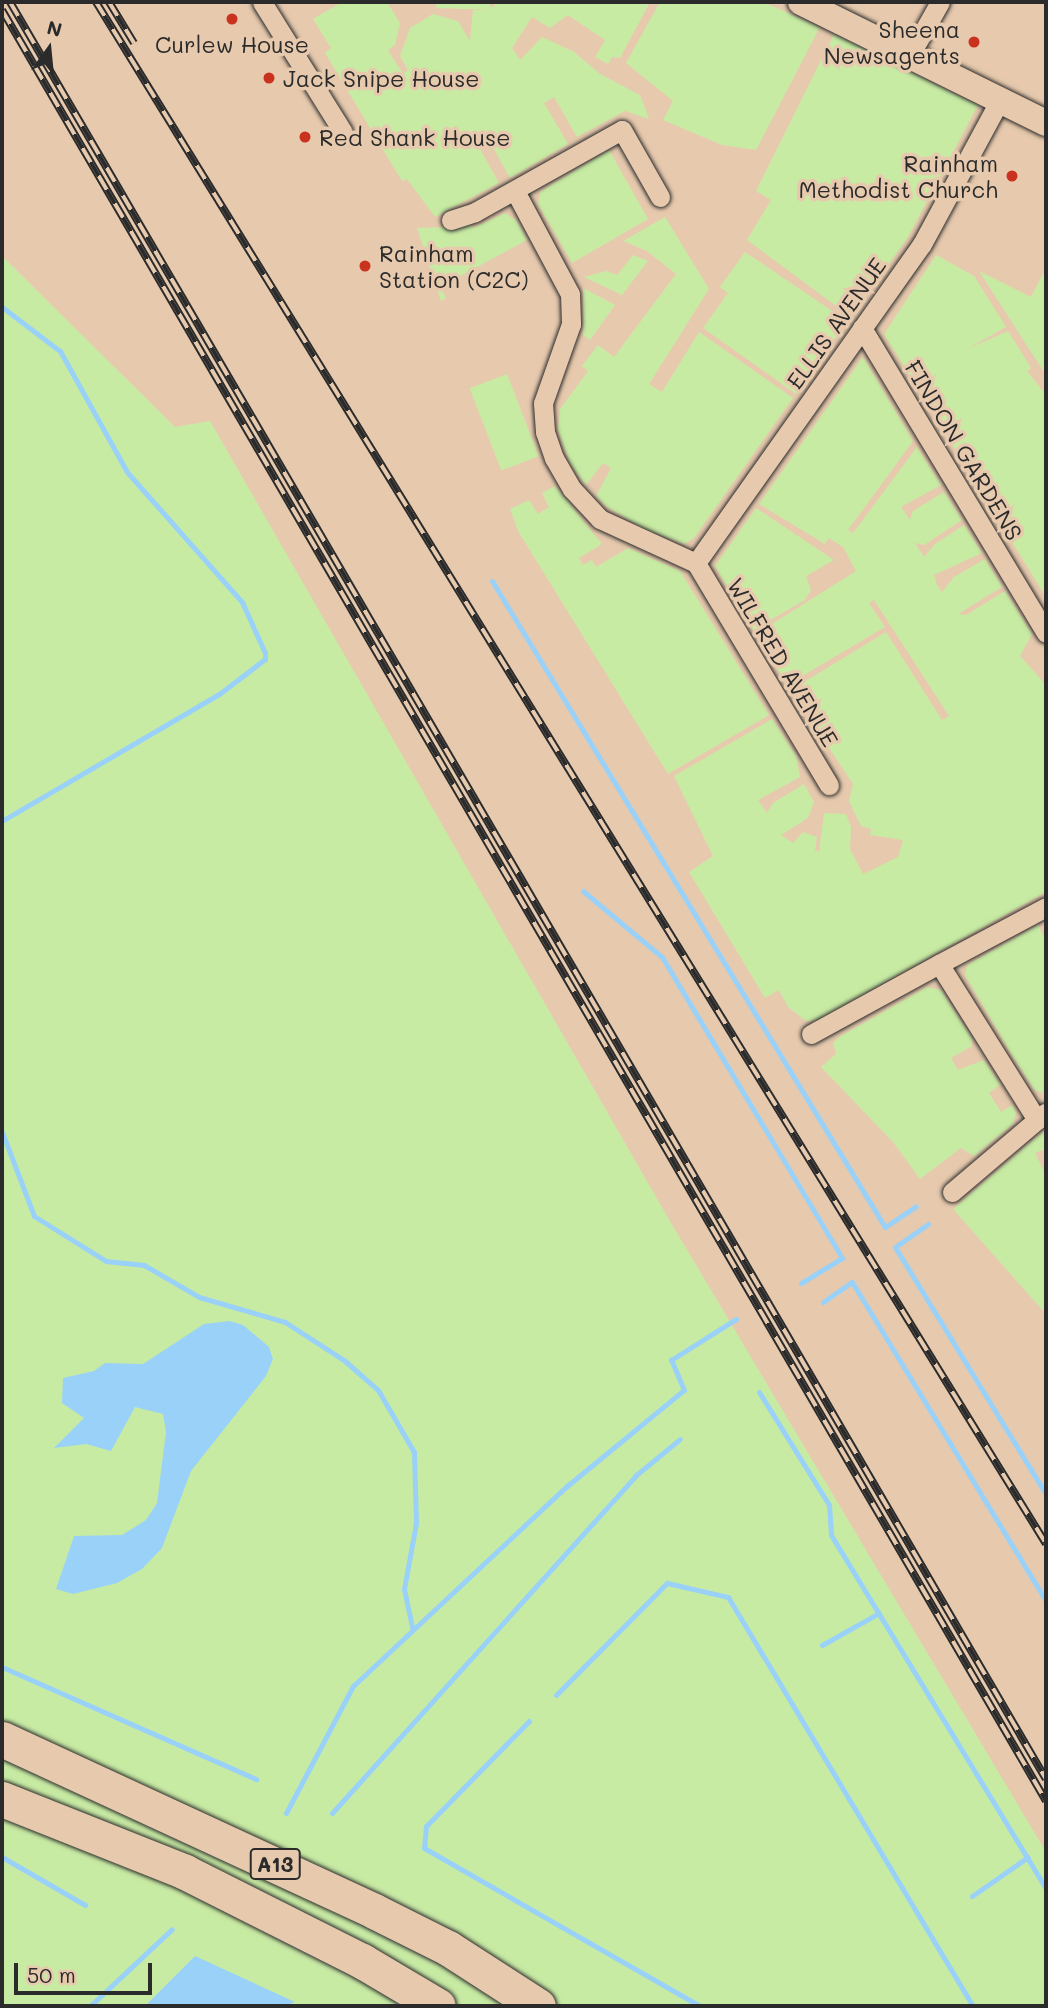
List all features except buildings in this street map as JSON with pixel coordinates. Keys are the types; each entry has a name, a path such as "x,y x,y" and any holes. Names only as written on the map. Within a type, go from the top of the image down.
{"highway":[{"name":"A13","path":"2,1740 423,1936 538,2006"},
{"name":"A13","path":"2,1799 185,1872 362,1961 438,2006"}],"main road":[{"path":"802,2 1046,123"}],"street":[{"path":"262,2 343,132"},
{"path":"910,55 940,2"},
{"name":"ELLIS AVENUE","path":"696,563 922,244 1000,100"},
{"path":"451,220 515,191 622,130 660,197"},
{"path":"515,191 570,294 571,324 543,403 545,432 554,458 572,489 600,519 696,563"},
{"name":"FINDON GARDENS","path":"862,328 1046,633"},
{"name":"WILFRED AVENUE","path":"696,563 829,785"},
{"path":"811,1034 1046,907"},
{"path":"939,964 1042,1117 952,1192"}],"green space":[{"path":"342,2 387,2 400,23 395,45 388,50 403,74 408,70 400,56 410,28 433,14 458,21 470,41 473,10 492,10 437,8 434,2 488,2 492,8 497,2 650,2 620,58 612,57 608,64 595,57 605,40 568,15 550,28 532,17 512,48 520,60 542,37 574,52 600,74 640,95 649,119 625,111 577,137 554,97 544,103 568,144 510,178 486,135 475,140 499,183 435,217 407,179 402,181 325,53 331,48 313,19"},
{"path":"660,2 763,2 820,27 756,150 722,145 663,120 673,101 626,63"},
{"path":"834,34 978,105 908,237 851,317 747,240 771,200 756,191"},
{"path":"609,150 648,219 572,263 538,204 540,192"},
{"path":"505,213 516,220 527,240 440,287 446,298 441,301 417,228 452,227 469,220 473,228"},
{"path":"665,217 709,289 649,384 662,392 699,332 793,398 694,538 684,544 642,528 606,506 596,496 611,468 603,463 586,485 571,465 558,430 560,409 588,371 582,366 598,345 614,357 676,274 647,251 623,241"},
{"path":"745,252 847,321 796,394 703,328 728,293 720,287"},
{"path":"633,255 648,261 622,295 584,277 606,271 617,275"},
{"path":"936,255 974,276 1006,327 967,349 1008,331 1031,368 1027,371 1046,395 1046,597 884,334"},
{"path":"2,256 175,427 210,421 671,1223 1046,1852 1046,2006 2,2006"},
{"path":"1046,268 1046,375 979,271 1031,297"},
{"path":"583,288 615,305 590,340 583,335"},
{"path":"863,357 913,441 848,530 853,533 917,447 941,485 901,507 910,520 913,511 944,492 962,520 924,545 915,543 924,557 935,544 964,525 982,553 934,575 937,585 942,592 954,577 985,559 1002,587 958,614 966,615 1005,591 1032,634 1020,656 1046,685 1046,892 817,1020 806,1021 788,1007 779,990 765,998 689,872 713,856 674,776 772,719 796,756 800,777 758,800 767,813 773,803 804,784 814,802 808,818 781,835 793,843 803,832 817,837 815,850 819,852 824,813 846,814 851,827 850,849 863,874 898,857 903,840 870,835 871,829 861,826 849,801 853,784 791,690 886,632 942,720 949,716 874,600 869,603 885,627 787,685 756,634 856,571 843,547 829,538 825,544 759,504"},
{"path":"507,374 539,456 501,470 470,388"},
{"path":"555,486 602,544 579,558 583,565 592,560 596,567 628,548 680,571 769,715 668,774 518,531 510,509 529,500 538,514 549,507 542,493"},
{"path":"756,508 834,560 806,576 811,590 805,600 753,630 715,566"},
{"path":"1038,925 1046,941 1043,1093 1035,1090 1013,1057 965,975 967,965"},
{"path":"927,987 941,990 972,1039 972,1046 951,1058 958,1070 984,1060 1000,1085 989,1093 1001,1112 1012,1105 1016,1113 1013,1124 974,1156 961,1148 920,1179 893,1142 821,1067 836,1054 833,1043 839,1037"},
{"path":"1046,1129 1046,1156 1043,1150 1035,1153 1046,1176 1045,1313 953,1209"}],"water":[{"path":"230,1321 243,1325 269,1347 273,1359 266,1376 191,1471 162,1548 142,1569 117,1583 73,1594 56,1589 74,1536 122,1535 146,1520 157,1503 166,1432 163,1414 135,1407 111,1451 86,1444 54,1448 84,1418 62,1403 63,1378 94,1371 105,1363 143,1364 204,1324"},
{"path":"195,1956 295,2002 284,2006 145,2006"}],"waterway":[{"path":"2,307 60,351 127,472 242,602 265,653 265,659 219,694 2,821"},
{"path":"492,581 885,1227 916,1206"},
{"path":"583,891 662,957 842,1258 801,1283"},
{"path":"2,1132 34,1216 106,1261 144,1265 199,1297 285,1322 345,1361 378,1390 414,1452 416,1523 404,1589 412,1627"},
{"path":"928,1224 895,1247 1046,1494"},
{"path":"823,1302 852,1282 1046,1601"},
{"path":"286,1813 353,1686 567,1486 684,1390 671,1360 736,1319"},
{"path":"759,1392 829,1505 831,1535 1046,1888"},
{"path":"332,1813 635,1476 680,1439"},
{"path":"556,1695 667,1583 728,1597 973,2006"},
{"path":"822,1645 879,1613"},
{"path":"2,1667 256,1779"},
{"path":"529,1721 426,1826 424,1848 700,2006"},
{"path":"2,1857 85,1905"},
{"path":"972,1896 1028,1857"},
{"path":"90,2006 172,1929"}],"railway":[{"path":"10,2 1046,1779"},
{"path":"96,2 1046,1544"},
{"path":"109,2 134,43"},
{"path":"2,10 1046,1801"}],"place":[{"name":"Curlew House","path":"232,19"},
{"name":"Sheena Newsagents","path":"974,42"},
{"name":"Jack Snipe House","path":"269,78"},
{"name":"Red Shank House","path":"305,137"},
{"name":"Rainham Methodist Church","path":"1012,176"},
{"name":"Rainham Station (C2C)","path":"365,266"}]}
